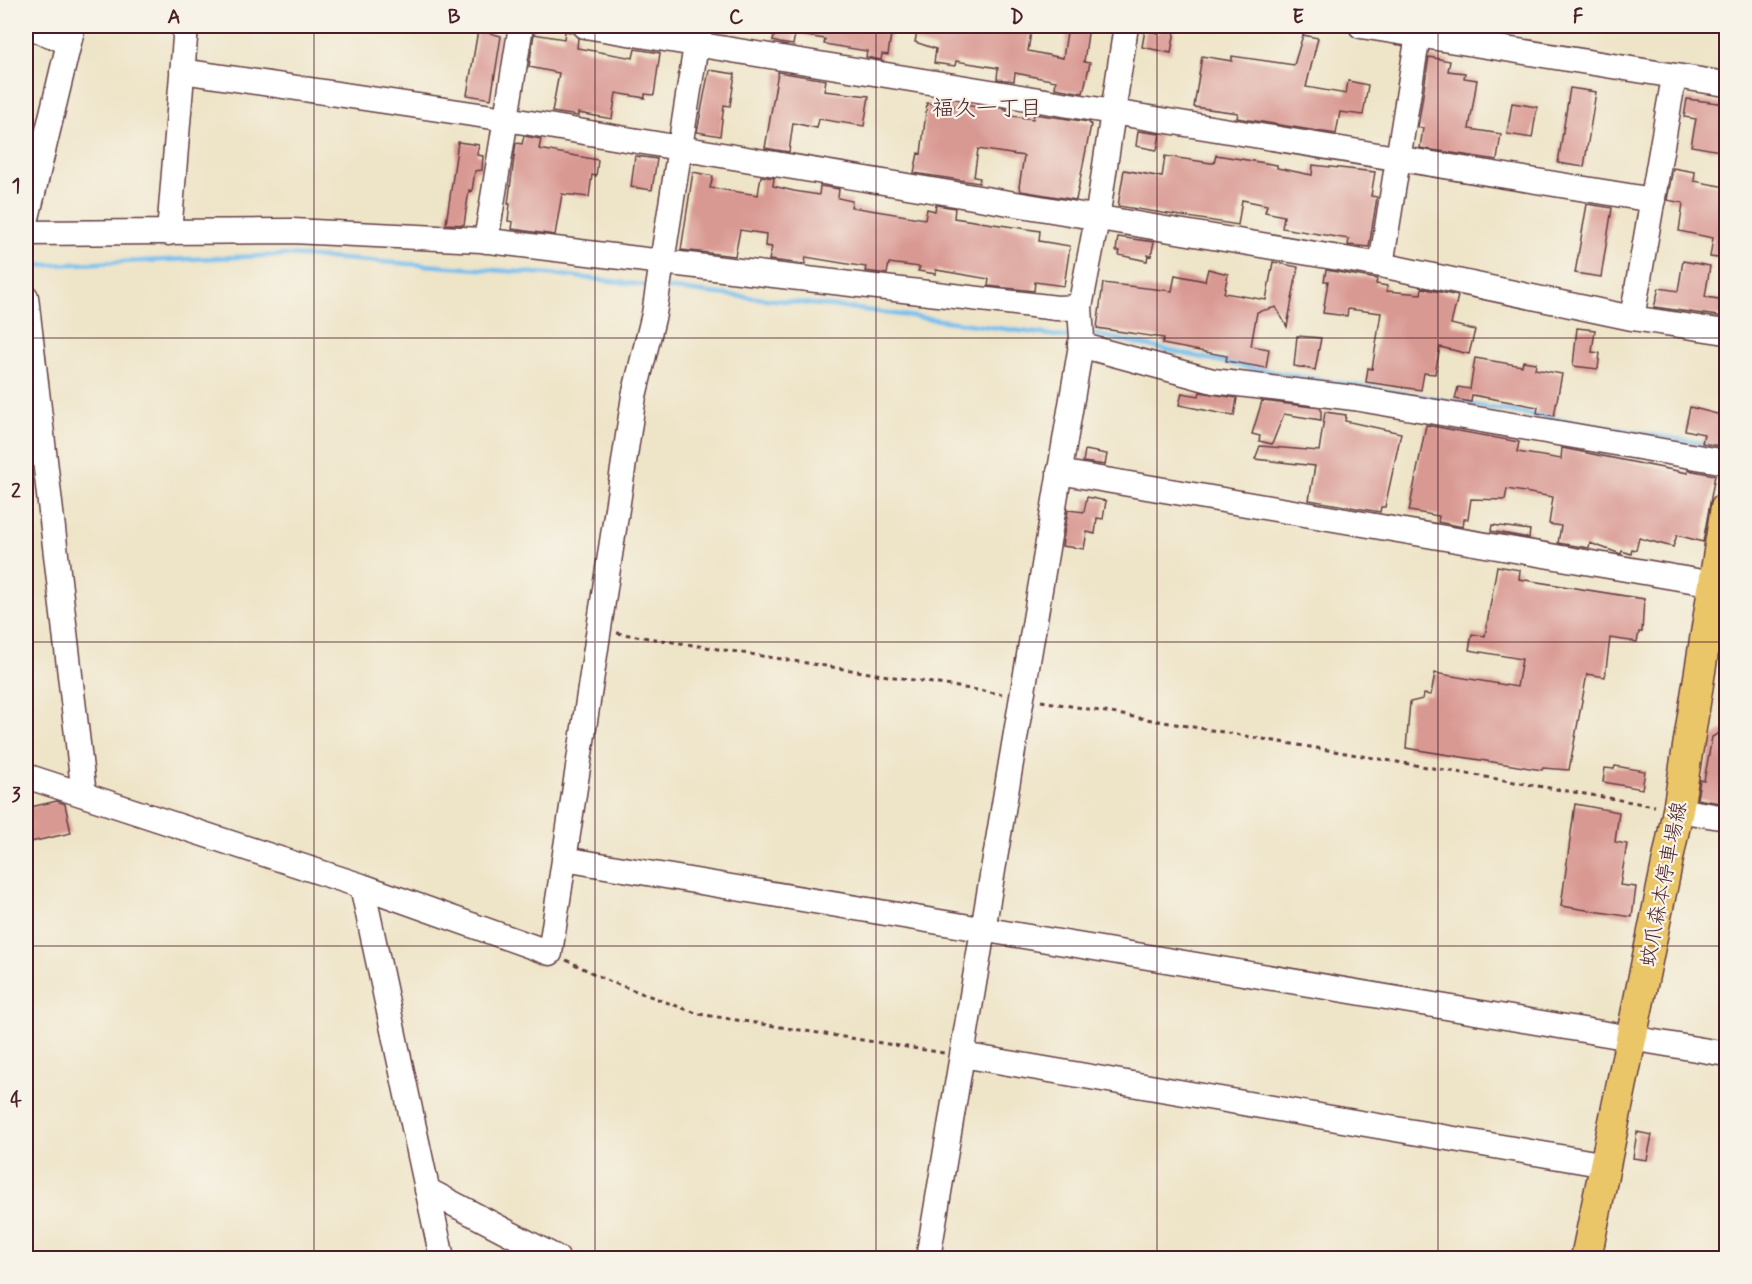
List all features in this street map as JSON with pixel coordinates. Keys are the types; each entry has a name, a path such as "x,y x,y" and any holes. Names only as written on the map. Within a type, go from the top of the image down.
{"main road":[{"name":"蚊爪森本停車場線","path":"1586,1258 1717,627 1726,507"}],"street":[{"path":"26,222 70,34 28,26"},
{"path":"169,233 186,26"},
{"path":"486,241 521,26"},
{"path":"585,26 698,34 1113,111 1653,200"},
{"path":"928,1258 1059,472 1126,26"},
{"path":"1362,26 1726,84"},
{"path":"26,776 362,886 550,953 634,396 654,314 698,34"},
{"path":"1381,265 1418,35"},
{"path":"182,71 506,119 1381,265 1632,318 1726,332"},
{"path":"1632,318 1674,77"},
{"path":"26,233 292,231 486,241 661,266 1057,308 1080,327 1213,381 1354,398 1726,462"},
{"path":"26,297 84,795"},
{"path":"1059,472 1720,566"},
{"path":"1678,810 1726,818"},
{"path":"564,860 1726,1054"},
{"path":"362,886 442,1258"},
{"path":"962,1055 1606,1166"},
{"path":"427,1190 557,1258"}],"path":[{"path":"599,630 1022,697 1678,810"},
{"path":"550,953 611,982 699,1014 962,1055"}],"building":[{"path":"776,26 892,27 888,55 882,54 881,60 866,57 867,51 824,44 825,39 795,34 793,45 773,41"},
{"path":"918,26 1032,26 1028,51 1063,58 1068,26 1089,26 1084,62 1090,63 1083,93 1055,88 1056,81 1015,73 1014,81 997,79 998,68 956,61 955,66 934,63 936,49 915,42"},
{"path":"1159,28 1175,31 1171,53 1142,47 1145,30 1158,33"},
{"path":"478,30 501,36 491,99 467,95"},
{"path":"565,31 572,32 578,38 577,48 633,58 635,49 660,53 654,95 645,94 645,98 616,93 612,119 578,113 578,116 552,112 559,73 529,67 534,34 564,39"},
{"path":"1303,35 1318,38 1306,87 1346,94 1348,81 1368,85 1363,115 1340,112 1336,134 1237,118 1238,113 1194,107 1202,56 1232,61 1232,56 1294,65"},
{"path":"1429,57 1450,61 1448,71 1465,73 1464,78 1477,80 1469,129 1501,134 1497,160 1420,148 1423,128 1418,127"},
{"path":"709,70 735,74 730,106 724,105 720,136 697,132"},
{"path":"778,72 826,80 824,91 869,96 864,126 819,119 817,128 793,123 789,152 765,148"},
{"path":"1570,88 1596,92 1584,167 1558,163"},
{"path":"1687,99 1726,104 1720,151 1691,146 1696,119 1684,117"},
{"path":"927,103 960,107 960,104 976,107 977,104 1007,109 1006,115 1033,119 1034,114 1089,122 1091,125 1076,200 1021,191 1019,187 1024,156 978,149 974,177 980,178 979,183 914,173 918,153 921,154"},
{"path":"1512,103 1537,107 1532,138 1507,134"},
{"path":"1138,131 1160,134 1157,150 1136,146"},
{"path":"524,136 541,139 539,149 598,160 596,176 592,175 589,197 562,194 555,235 512,229 513,222 508,221 516,143 522,144"},
{"path":"458,142 479,145 477,155 483,156 482,170 475,171 472,191 469,190 464,225 446,224"},
{"path":"1216,155 1277,165 1277,168 1312,175 1313,165 1375,172 1371,196 1377,197 1369,247 1348,245 1349,239 1282,228 1284,216 1265,212 1267,205 1242,200 1238,225 1118,206 1124,170 1162,177 1165,156 1214,163"},
{"path":"635,156 657,159 652,190 631,187"},
{"path":"1673,168 1695,172 1694,181 1726,187 1726,259 1710,257 1713,238 1679,231 1683,203 1667,200"},
{"path":"693,172 713,176 710,188 758,195 761,176 774,178 773,186 794,191 819,195 820,186 839,189 838,198 852,201 851,207 925,219 927,209 935,211 936,205 955,208 954,218 1040,231 1039,241 1070,246 1064,286 1035,282 1034,291 988,286 989,279 936,270 936,274 918,271 920,267 889,263 887,274 865,271 866,267 806,257 805,264 769,260 772,247 765,246 766,234 740,230 735,256 681,250"},
{"path":"1587,204 1612,208 1601,277 1575,273"},
{"path":"1118,237 1154,242 1151,256 1148,255 1147,261 1119,255 1120,251 1116,251"},
{"path":"1683,261 1710,266 1705,297 1726,300 1725,317 1654,307 1659,288 1678,291"},
{"path":"1273,262 1298,267 1287,327 1276,307 1257,312 1251,346 1269,349 1266,368 1226,361 1227,356 1162,344 1164,338 1097,328 1103,283 1172,291 1175,275 1205,281 1208,269 1228,274 1224,293 1266,300"},
{"path":"1326,270 1377,279 1376,284 1387,286 1387,291 1421,294 1422,288 1458,296 1451,324 1475,330 1469,354 1440,347 1435,374 1424,373 1421,390 1366,382 1368,368 1372,369 1381,313 1348,309 1347,316 1323,313 1328,281 1324,281"},
{"path":"1577,328 1595,330 1592,352 1600,353 1598,369 1573,366"},
{"path":"1297,336 1321,338 1315,370 1294,366"},
{"path":"1475,358 1522,366 1523,361 1536,363 1535,369 1562,374 1554,416 1537,413 1538,407 1472,395 1471,402 1455,399 1458,387 1470,389"},
{"path":"1200,392 1237,398 1234,416 1179,405 1182,393 1199,396"},
{"path":"1262,401 1321,408 1321,420 1284,414 1272,444 1259,441 1260,436 1252,434"},
{"path":"1690,407 1721,415 1720,424 1723,425 1719,446 1702,443 1704,434 1685,430"},
{"path":"1325,412 1346,415 1345,421 1401,433 1385,507 1381,507 1380,512 1309,500 1315,466 1255,459 1260,446 1319,451"},
{"path":"1426,425 1519,442 1517,452 1561,459 1562,448 1688,473 1688,470 1715,475 1703,542 1677,535 1673,547 1639,538 1636,550 1632,549 1631,554 1622,551 1621,554 1590,543 1589,548 1558,543 1561,526 1549,524 1553,497 1507,489 1505,500 1471,499 1468,519 1464,519 1463,527 1438,522 1439,516 1409,511"},
{"path":"1085,450 1107,454 1105,465 1083,462"},
{"path":"1087,497 1106,501 1103,519 1097,518 1095,534 1087,532 1084,549 1062,546 1068,510 1084,512"},
{"path":"1492,525 1530,530 1529,538 1491,531"},
{"path":"1497,566 1520,570 1519,579 1644,599 1642,632 1639,632 1637,642 1610,638 1605,677 1587,674 1569,770 1543,768 1542,770 1406,748 1410,702 1423,699 1424,694 1431,695 1435,673 1517,687 1522,659 1469,650 1472,634 1485,636"},
{"path":"1726,729 1726,804 1697,799 1700,780 1704,781 1712,737"},
{"path":"1615,766 1645,771 1642,789 1603,782 1605,768 1614,769"},
{"path":"57,801 65,804 71,833 26,843 26,808"},
{"path":"1575,804 1619,812 1615,842 1627,844 1620,885 1636,887 1632,917 1561,906"},
{"path":"1637,1132 1652,1135 1647,1160 1633,1158"}],"waterway":[{"path":"26,266 286,255 562,275 650,286"},
{"path":"664,288 857,309 1065,337 1075,335"},
{"path":"1089,333 1250,368 1707,444"}],"district":[{"name":"福久一丁目","path":"987,107"}]}
